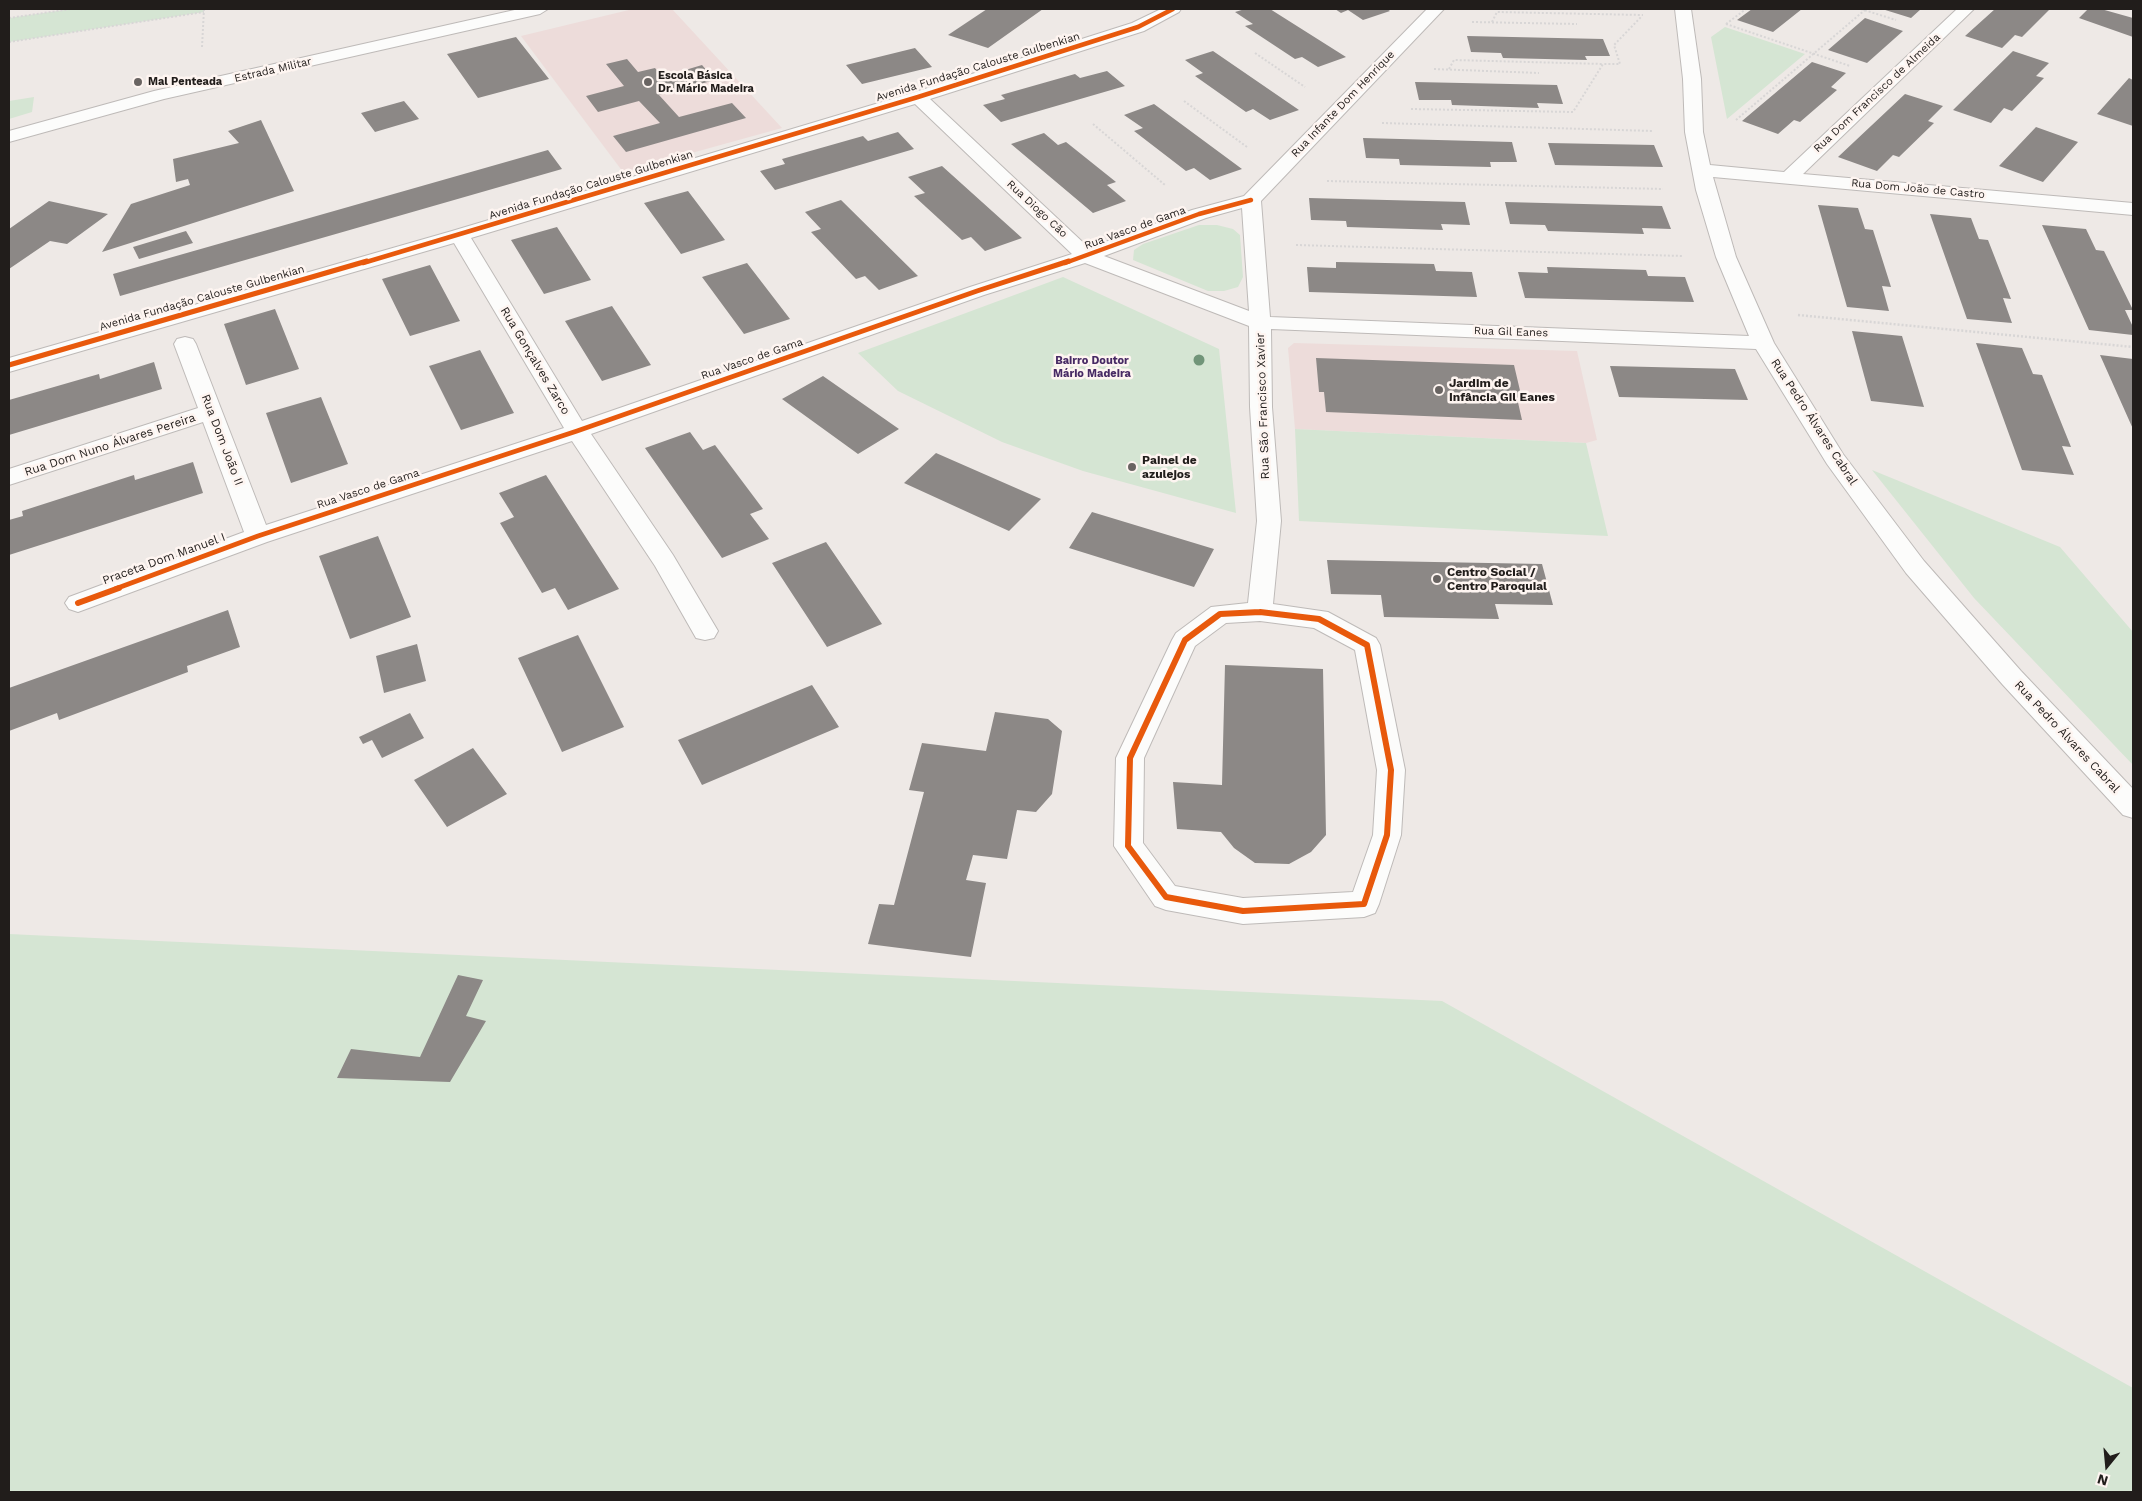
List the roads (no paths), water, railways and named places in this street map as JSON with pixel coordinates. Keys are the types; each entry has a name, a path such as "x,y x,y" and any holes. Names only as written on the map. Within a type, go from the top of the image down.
{"street":[{"name":"Estrada Militar","path":"9,137 160,95 540,9"},
{"name":"Avenida Fundação Calouste Gulbenkian","path":"9,365 458,235 918,97 1138,27 1173,9"},
{"name":"Rua Pedro Álvares Cabral","path":"1682,9 1692,79 1694,132 1704,180 1726,257 1763,343 1835,459 1915,568 2012,678 2133,807"},
{"name":"Rua Dom Francisco de Almeida","path":"1789,177 1966,9"},
{"name":"Rua Infante Dom Henrique","path":"1252,200 1429,15"},
{"name":"Rua Diogo Cão","path":"918,97 1086,256 1260,323"},
{"name":"Rua Dom João de Castro","path":"1704,180 1789,177 2133,208"},
{"name":"Rua Vasco de Gama","path":"258,536 576,431 1086,256 1199,214 1252,200"},
{"name":"Rua São Francisco Xavier","path":"1252,200 1253,243 1260,323 1261,407 1269,521 1260,612"},
{"name":"Rua Gonçalves Zarco","path":"458,235 576,431 664,561 705,631"},
{"name":"Rua Gil Eanes","path":"1260,323 1312,323 1763,343"},
{"name":"Rua Dom João II","path":"185,344 258,536"},
{"name":"Rua Dom Nuno Álvares Pereira","path":"9,477 211,412"},
{"name":"Praceta Dom Manuel I","path":"78,603 258,536"},
{"path":"1260,612 1319,619 1367,644 1391,770 1387,835 1364,904 1243,911 1166,897 1128,846 1130,758 1185,640 1220,614 1260,612"}],"place":[{"name":"Mal Penteada","path":"138,82"},
{"name":"Escola Básica Dr. Mário Madeira","path":"648,82"},
{"name":"Jardim de Infância Gil Eanes","path":"1439,390"},
{"name":"Painel de azulejos","path":"1132,467"},
{"name":"Centro Social / Centro Paroquial","path":"1437,579"}],"district":[{"name":"Bairro Doutor Mário Madeira","path":"1092,367"}]}
